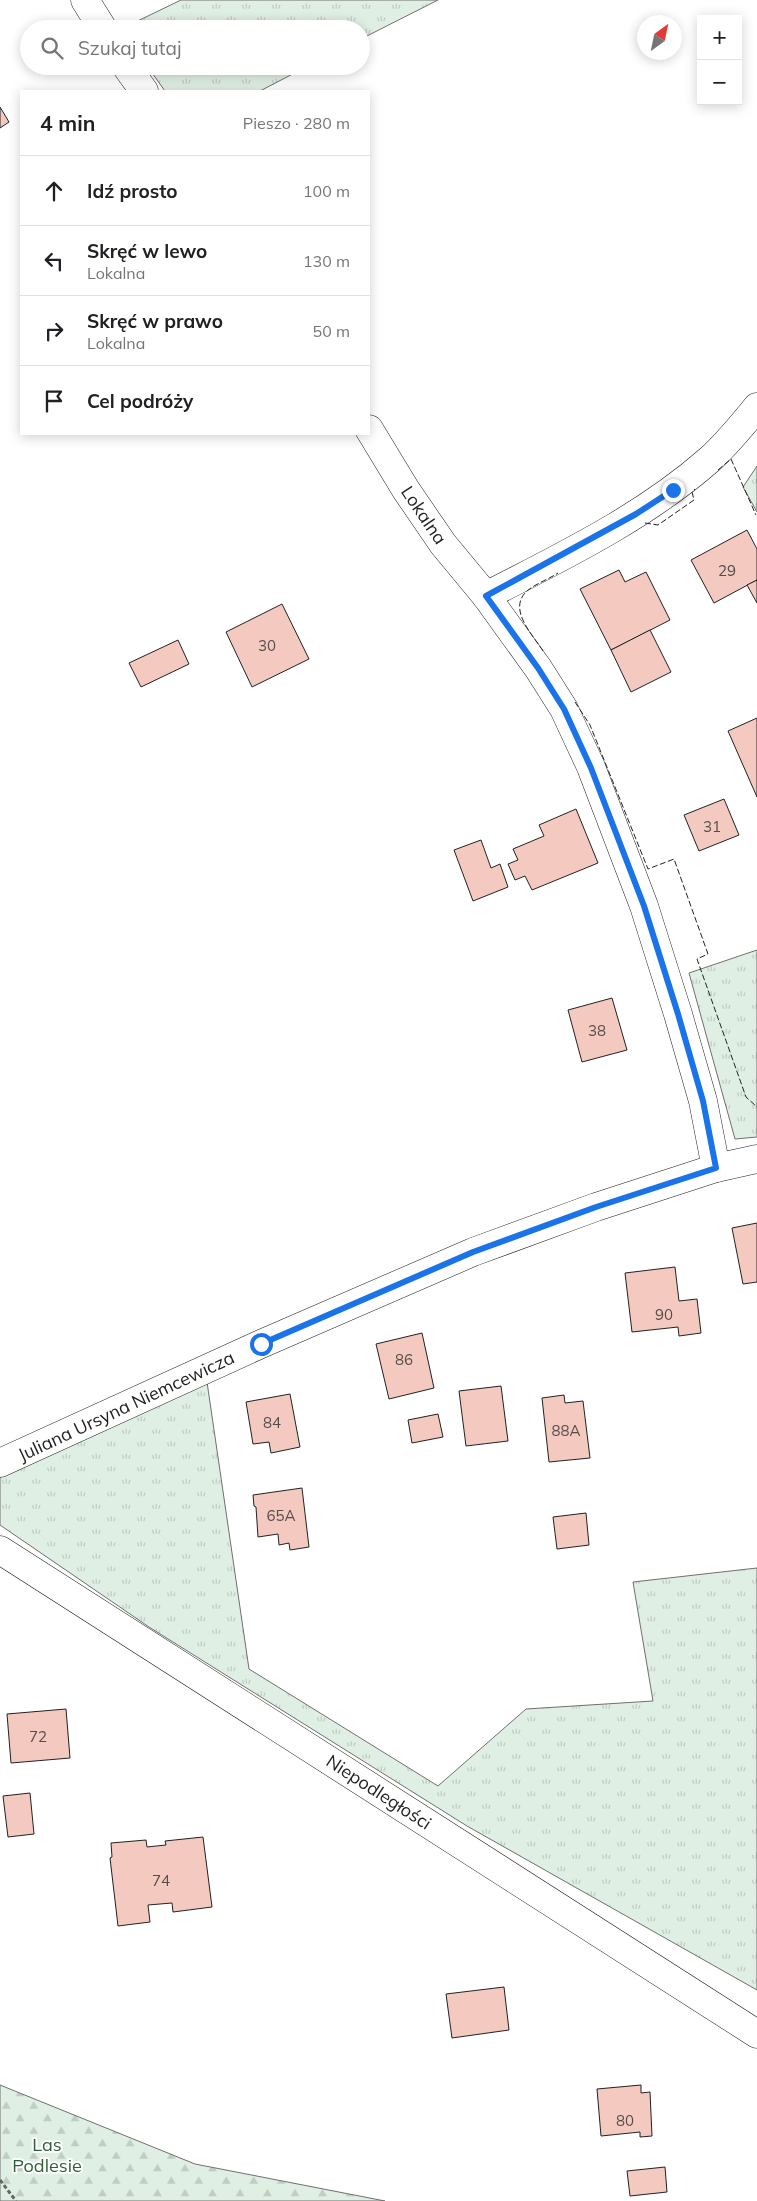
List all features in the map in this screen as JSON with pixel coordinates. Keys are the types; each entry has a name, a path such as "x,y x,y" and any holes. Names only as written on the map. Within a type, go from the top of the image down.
{"street":[{"path":"85,0 97,20"},
{"path":"132,75 143,90"},
{"path":"486,596 620,523 673,490 717,453 757,406"},
{"name":"Lokalna","path":"370,431 406,490 443,544 486,596 538,668 564,709 591,768 644,906 703,1101 716,1168"},
{"name":"Juliana Ursyna Niemcewicza","path":"0,1463 253,1348 473,1252 596,1207 716,1168 757,1159"},
{"name":"Niepodległości","path":"0,1550 757,2034"}],"path":[{"path":"0,2180 16,2201"}],"green space":[{"path":"181,0 438,0 370,34 370,20 140,20"},
{"path":"153,75 291,75 262,90 164,90"},
{"path":"757,466 757,512 743,487"},
{"path":"757,950 757,1137 735,1139 689,973"},
{"path":"207,1382 249,1669 438,1786 526,1709 653,1701 633,1582 757,1568 757,1990 467,1826 149,1627 0,1525 0,1477"},
{"name":"Las Podlesie","path":"0,2085 195,2164 385,2201 0,2201"}],"building":[{"path":"0,107 9,122 0,128"},
{"path":"747,530 757,549 757,580 714,603 691,560"},
{"path":"619,570 625,582 646,572 670,620 611,650 580,589"},
{"path":"757,580 757,603 747,585"},
{"path":"282,604 309,659 252,687 226,632"},
{"path":"650,630 671,672 631,692 611,650"},
{"path":"178,640 189,664 141,687 129,663"},
{"path":"757,718 757,797 728,731"},
{"path":"724,799 739,835 699,851 684,815"},
{"path":"576,809 598,863 532,890 525,876 515,880 508,864 518,860 513,849 544,836 539,825"},
{"path":"481,840 491,868 500,864 508,887 473,901 454,850"},
{"path":"612,998 627,1050 582,1062 568,1010"},
{"path":"757,1223 757,1282 743,1284 732,1228"},
{"path":"675,1267 679,1301 697,1299 701,1333 679,1336 678,1327 632,1332 625,1273"},
{"path":"422,1333 434,1388 389,1399 376,1344"},
{"path":"501,1386 508,1441 466,1446 459,1391"},
{"path":"290,1394 300,1447 271,1453 269,1442 253,1444 246,1402"},
{"path":"564,1395 565,1403 583,1401 590,1458 549,1462 542,1398"},
{"path":"438,1414 443,1437 412,1443 408,1420"},
{"path":"302,1488 309,1547 290,1550 289,1543 279,1545 278,1534 258,1537 256,1507 254,1506 253,1495"},
{"path":"586,1513 589,1545 557,1549 553,1517"},
{"path":"66,1709 70,1758 11,1763 7,1714"},
{"path":"30,1793 34,1834 8,1837 3,1796"},
{"path":"203,1837 212,1907 173,1912 172,1903 148,1905 150,1922 118,1926 110,1858 112,1857 111,1843 146,1840 147,1847 166,1845 165,1841"},
{"path":"504,1987 509,2030 452,2038 446,1994"},
{"path":"641,2085 641,2093 650,2092 652,2136 640,2137 640,2132 601,2136 597,2089"},
{"path":"665,2167 667,2192 630,2196 627,2171"}],"fence":[{"path":"718,470 731,459 756,515"},
{"path":"645,523 658,525 694,500 692,492 695,489"},
{"path":"543,651 528,630 521,614 520,606 522,598 527,591 558,573"},
{"path":"575,702 590,725 648,869 674,859 708,954 697,959 746,1097 757,1107"}],"route":[{"path":"261,1344 473,1252 596,1207 716,1168 703,1101 678,1014 644,906 591,768 564,709 538,668 486,596 558,559 636,514 673,490"}]}
